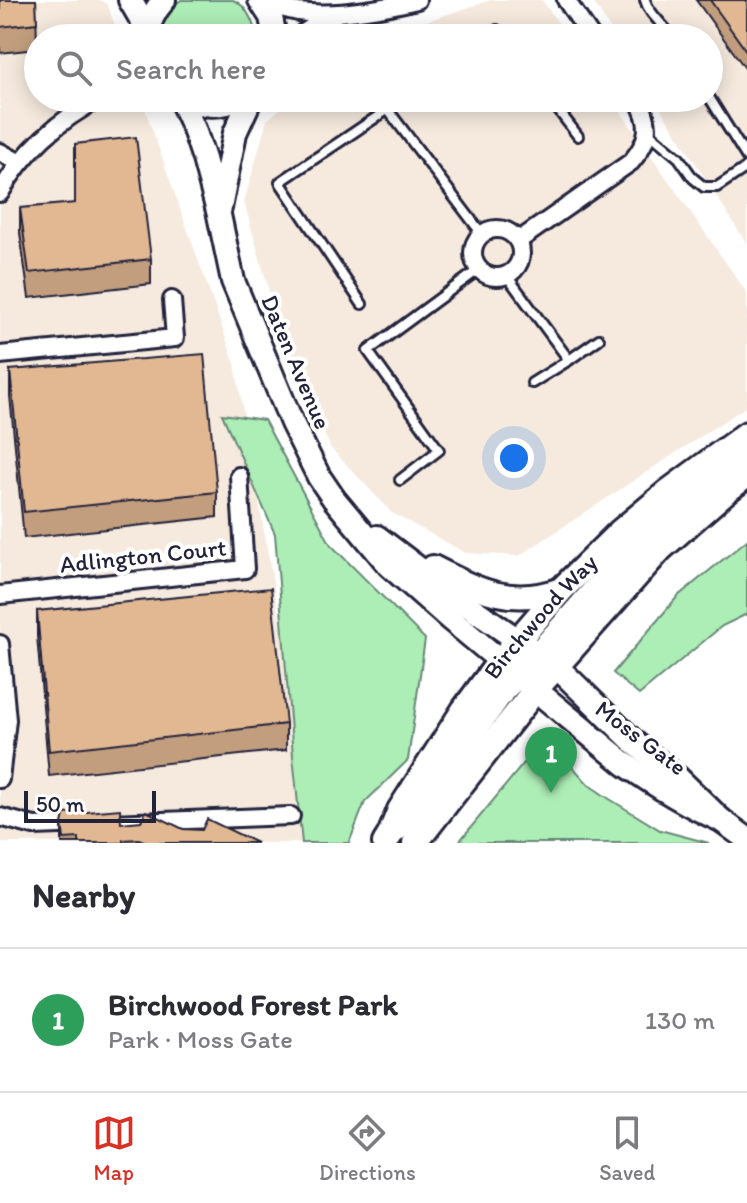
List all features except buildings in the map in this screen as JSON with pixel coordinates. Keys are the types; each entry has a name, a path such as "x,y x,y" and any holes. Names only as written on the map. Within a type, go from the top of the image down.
{"main road":[{"name":"Birchwood Way","path":"387,839 400,810 464,710 518,675 538,653 562,589 632,522 747,434"},
{"name":"Birchwood Way","path":"415,843 518,675 538,653 747,475"}],"street":[{"path":"130,0 143,24"},
{"path":"151,24 155,10 164,0"},
{"path":"261,1 300,12 343,12 390,7 417,0"},
{"path":"566,0 582,24"},
{"path":"261,1 272,24"},
{"path":"317,24 343,12"},
{"path":"0,193 20,163 51,131 77,112"},
{"name":"Daten Avenue","path":"186,112 219,215 233,281 292,423 319,477 389,565 518,675"},
{"name":"Daten Avenue","path":"219,215 235,133 245,112"},
{"path":"518,241 631,162 648,132 644,112"},
{"path":"0,152 20,163"},
{"path":"498,229 506,231 518,241 521,257 514,271 500,278 478,270 474,263 473,247 482,234 498,229"},
{"path":"0,355 175,338 172,300"},
{"path":"538,653 632,547 714,477 747,455"},
{"name":"Adlington Court","path":"0,595 245,569 239,476"},
{"name":"Daten Avenue","path":"351,518 464,603 538,653"},
{"path":"385,543 474,588 496,595 537,596 562,589"},
{"path":"0,647 7,720 0,779"},
{"name":"Moss Gate","path":"538,653 721,820 747,839"},
{"name":"Moss Gate","path":"518,675 649,781 690,806 721,820"},
{"path":"0,817 34,826 291,816"}],"lane":[{"path":"645,0 649,11 662,24"},
{"path":"362,304 280,182 385,112"},
{"path":"390,112 482,234"},
{"path":"560,112 578,136"},
{"path":"718,112 747,158"},
{"path":"648,132 679,158 693,178 704,187 717,187 747,167"},
{"path":"400,480 439,450 368,351 478,270"},
{"path":"507,276 569,360"},
{"path":"532,383 599,339"}],"shaded area":[{"path":"0,0 100,0 108,5 114,24 24,24 24,112 146,112 235,364 316,829 312,843 0,843"},
{"path":"491,0 542,0 559,24 418,24"},
{"path":"592,0 747,0 747,244 663,112 723,112 723,24 607,24"},
{"path":"276,112 621,112 747,293 747,406 519,556 466,553 392,513 330,447 282,337 244,202 267,120"}],"green space":[{"path":"181,0 233,0 242,6 253,24 161,24 172,7"},
{"path":"222,414 264,420 331,545 425,639 408,760 365,802 349,843 302,843 275,534"},
{"path":"747,540 747,614 722,626 639,695 613,673 678,596"},
{"path":"556,748 589,785 608,798 660,830 709,843 458,843 533,752 542,758"}],"place":[{"name":"Birchwood Forest Park","path":"551,793"}]}
